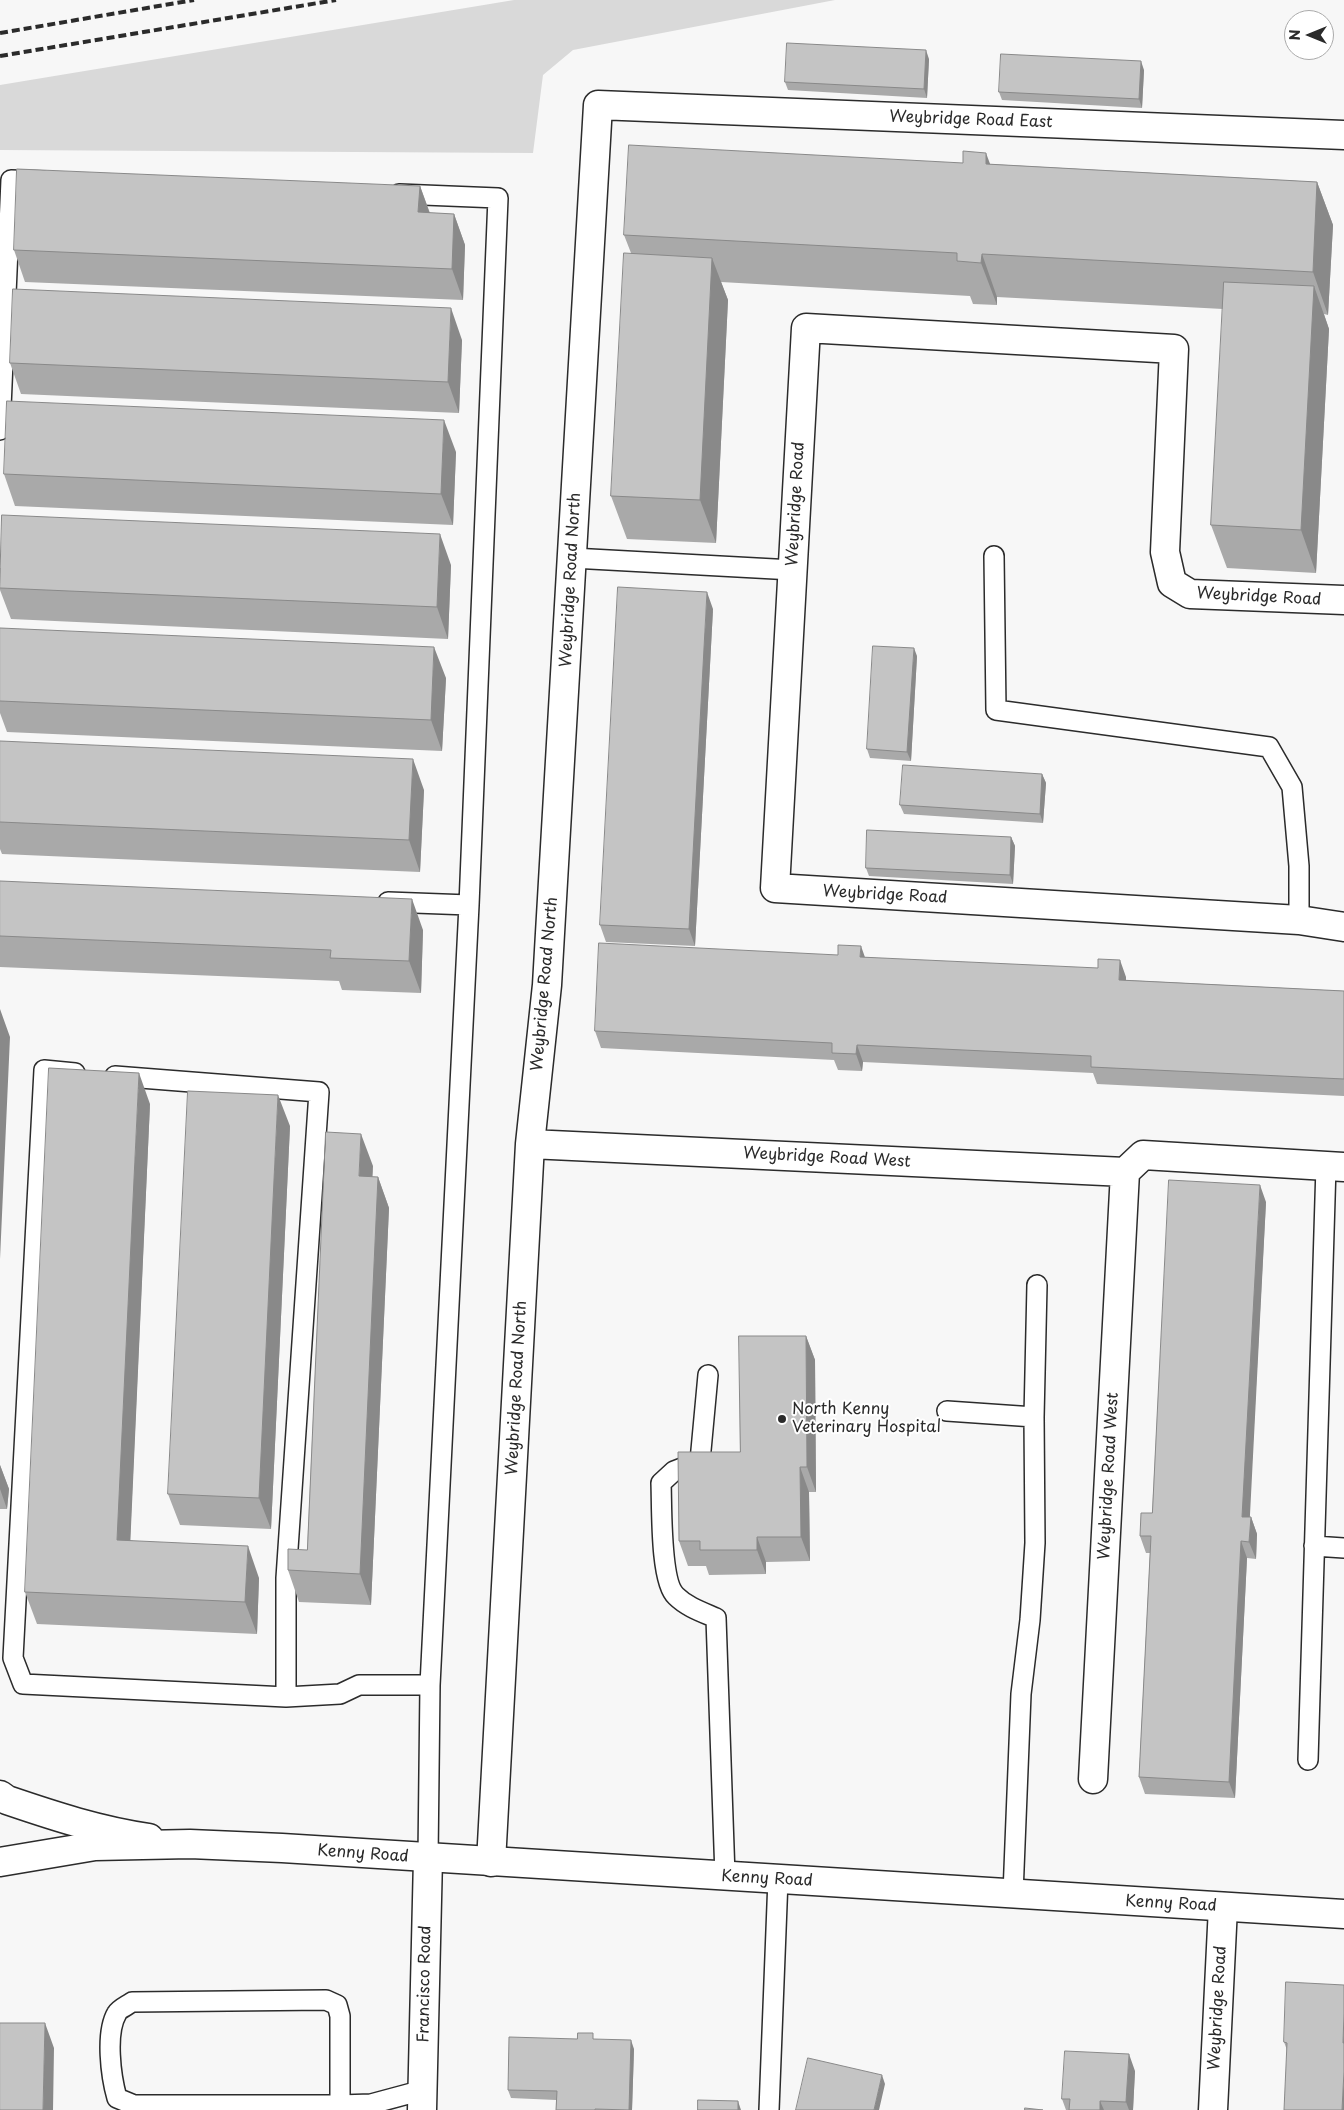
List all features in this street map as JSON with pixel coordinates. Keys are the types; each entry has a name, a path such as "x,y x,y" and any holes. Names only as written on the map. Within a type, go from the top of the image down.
{"street":[{"name":"Weybridge Road East","path":"598,105 1344,135"},
{"name":"Weybridge Road North","path":"491,1862 530,1144 547,985 598,105"},
{"name":"Weybridge Road","path":"1344,600 1190,594 1172,583 1165,552 1174,349 806,328 776,888 1299,920 1344,927"},
{"name":"Weybridge Road West","path":"530,1144 1125,1172 1092,1780"},
{"path":"1125,1172 1143,1155 1335,1166"},
{"name":"Kenny Road","path":"0,1794 8,1800 70,1821 126,1835 190,1844"},
{"name":"Kenny Road","path":"0,1862 95,1846 190,1844 1344,1914"},
{"name":"Francisco Road","path":"422,2100 428,1858"},
{"name":"Weybridge Road","path":"1213,2110 1223,1907"}],"lane":[{"path":"0,430 11,180 61,182"},
{"path":"378,194 498,198 468,905 430,1685 428,1858"},
{"path":"994,556 996,710 1269,747 1292,787 1299,866 1299,920"},
{"path":"572,558 793,570"},
{"path":"374,901 468,905"},
{"path":"286,1697 286,1578 320,1092 44,1070 12,1658 23,1684 286,1697 340,1694 359,1685 430,1685"},
{"path":"1308,1760 1314,1546 1335,1166"},
{"path":"1013,1894 1021,1694 1030,1620 1035,1543 1034,1417 1037,1285"},
{"path":"708,1375 700,1461 674,1472 661,1483 665,1571 674,1595 690,1607 716,1618 725,1876"},
{"path":"947,1411 1034,1417"},
{"path":"1314,1546 1344,1548"},
{"path":"769,2110 778,1879"},
{"path":"340,2104 340,2016 337,2005 332,2002 326,2000 132,2002 117,2012 112,2030 112,2079 117,2098 134,2105 372,2104 422,2100"}],"shaded area":[{"path":"514,0 835,0 573,50 543,75 533,153 0,150 0,85"}],"building":[{"path":"787,43 926,50 924,89 785,82"},
{"path":"1001,54 1141,61 1139,99 999,92"},
{"path":"629,145 963,163 963,151 986,153 986,164 1317,182 1313,272 982,254 981,263 957,261 957,253 624,235"},
{"path":"17,169 420,186 418,212 454,214 452,269 14,250"},
{"path":"624,253 712,258 700,500 611,496"},
{"path":"1224,282 1314,286 1301,530 1211,525"},
{"path":"13,289 451,308 448,382 10,363"},
{"path":"7,401 444,420 441,494 4,474"},
{"path":"2,515 440,534 437,607 0,588"},
{"path":"618,587 707,592 689,929 600,925"},
{"path":"0,628 434,647 431,720 0,701"},
{"path":"873,646 914,648 907,752 867,749"},
{"path":"0,741 413,759 409,840 0,822"},
{"path":"903,765 1042,774 1040,814 900,805"},
{"path":"867,830 1011,837 1010,875 866,868"},
{"path":"0,881 412,899 409,961 330,958 331,950 0,936"},
{"path":"599,943 838,955 838,945 861,946 860,957 1098,968 1098,959 1120,960 1119,980 1344,991 1344,1079 1091,1067 1091,1056 857,1045 856,1054 832,1053 832,1043 595,1031"},
{"path":"49,1068 139,1073 117,1540 248,1546 245,1602 25,1592"},
{"path":"188,1091 278,1095 259,1498 168,1494"},
{"path":"326,1132 361,1134 359,1176 378,1177 360,1574 288,1570 288,1549 307,1550"},
{"path":"1169,1180 1260,1185 1242,1517 1251,1517 1249,1542 1241,1541 1229,1782 1139,1777 1151,1536 1140,1536 1141,1513 1152,1513"},
{"name":"North Kenny Veterinary Hospital","path":"739,1336 806,1336 807,1467 800,1467 801,1537 757,1537 757,1550 700,1550 700,1541 679,1541 678,1452 740,1452"},
{"path":"1286,1982 1344,1985 1342,2110 1284,2110 1287,2043 1284,2042"},
{"path":"0,2023 45,2023 43,2110 0,2110"},
{"path":"578,2033 593,2033 593,2039 631,2040 629,2110 556,2110 557,2091 508,2090 509,2037 577,2039"},
{"path":"1065,2051 1129,2054 1126,2102 1100,2101 1100,2110 1069,2110 1070,2099 1062,2099"},
{"path":"808,2058 882,2075 874,2110 796,2110"},
{"path":"698,2100 738,2101 738,2110 698,2110"},
{"path":"1025,2108 1043,2110 1025,2110"}],"railway":[{"path":"0,33 194,0"},
{"path":"0,56 336,0"}],"place":[{"name":"North Kenny Veterinary Hospital","path":"782,1419"}]}
